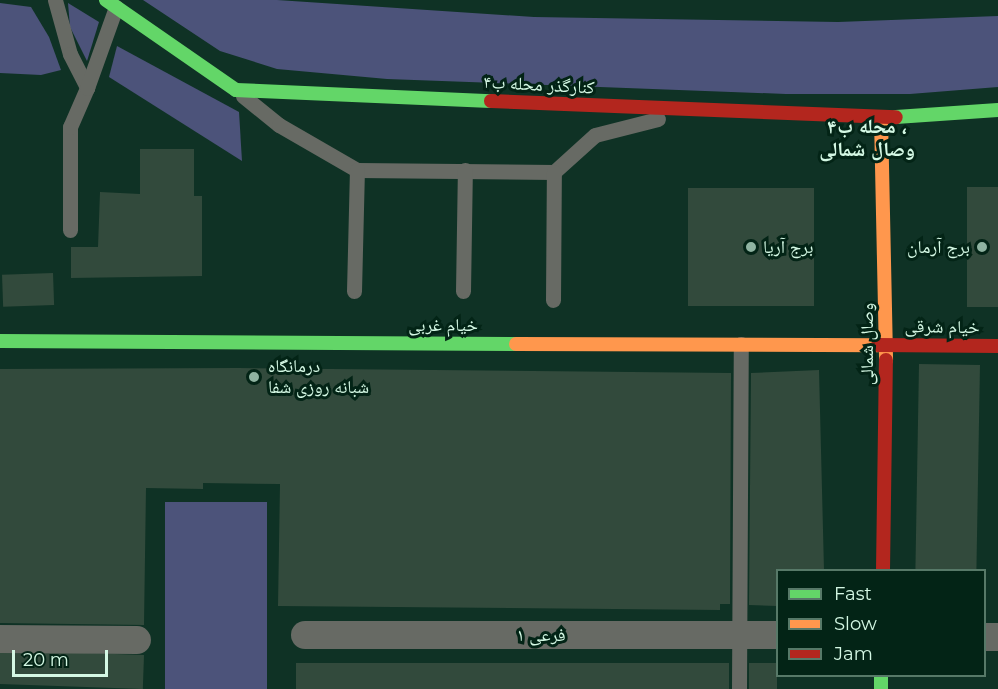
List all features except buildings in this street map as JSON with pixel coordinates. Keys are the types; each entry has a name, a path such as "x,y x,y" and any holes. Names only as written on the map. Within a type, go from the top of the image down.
{"street":[{"path":"111,3 236,90"},
{"name":"کنارگذر محله ب۴","path":"236,90 882,118 998,110"},
{"name":"وصال شمالی","path":"882,118 886,344 883,569"},
{"name":"خیام غربی","path":"0,341 886,344"},
{"name":"خیام شرقی","path":"886,344 998,346"},
{"name":"فرعی ۱","path":"305,635 776,635"},
{"path":"0,639 137,640"}],"lane":[{"path":"56,0 70,54 87,88"},
{"path":"70,230 70,127 87,88 111,3"},
{"path":"236,90 279,125 357,170 554,172 595,135 695,110"},
{"path":"354,291 357,170"},
{"path":"463,291 465,170"},
{"path":"553,300 554,172"},
{"path":"739,689 741,344"}],"shaded area":[{"path":"143,0 277,0 534,17 838,22 998,16 998,87 910,94 786,94 387,79 277,69 220,51"},
{"path":"0,3 31,7 49,37 61,70 41,75 0,73"},
{"path":"68,3 99,22 87,61 70,27"},
{"path":"117,46 239,112 242,161 109,77"},
{"path":"165,502 267,502 267,689 165,689"}],"traffic: fast":[{"path":"106,0 236,90 491,101"},
{"path":"896,117 998,110"},
{"path":"0,341 516,344"},
{"path":"881,677 881,689"}],"traffic: slow":[{"path":"881,118 886,360"},
{"path":"516,344 878,345"}],"traffic: jam":[{"path":"491,101 896,117"},
{"path":"878,345 998,346"},
{"path":"883,569 886,360"}],"place":[{"name":"برج آریا","path":"751,247"},
{"name":"برج آرمان","path":"982,247"},
{"name":"درمانگاه شبانه روزی شفا","path":"254,377"}],"district":[{"name":"محله ب۴ ، وصال شمالی","path":"867,138"}]}
